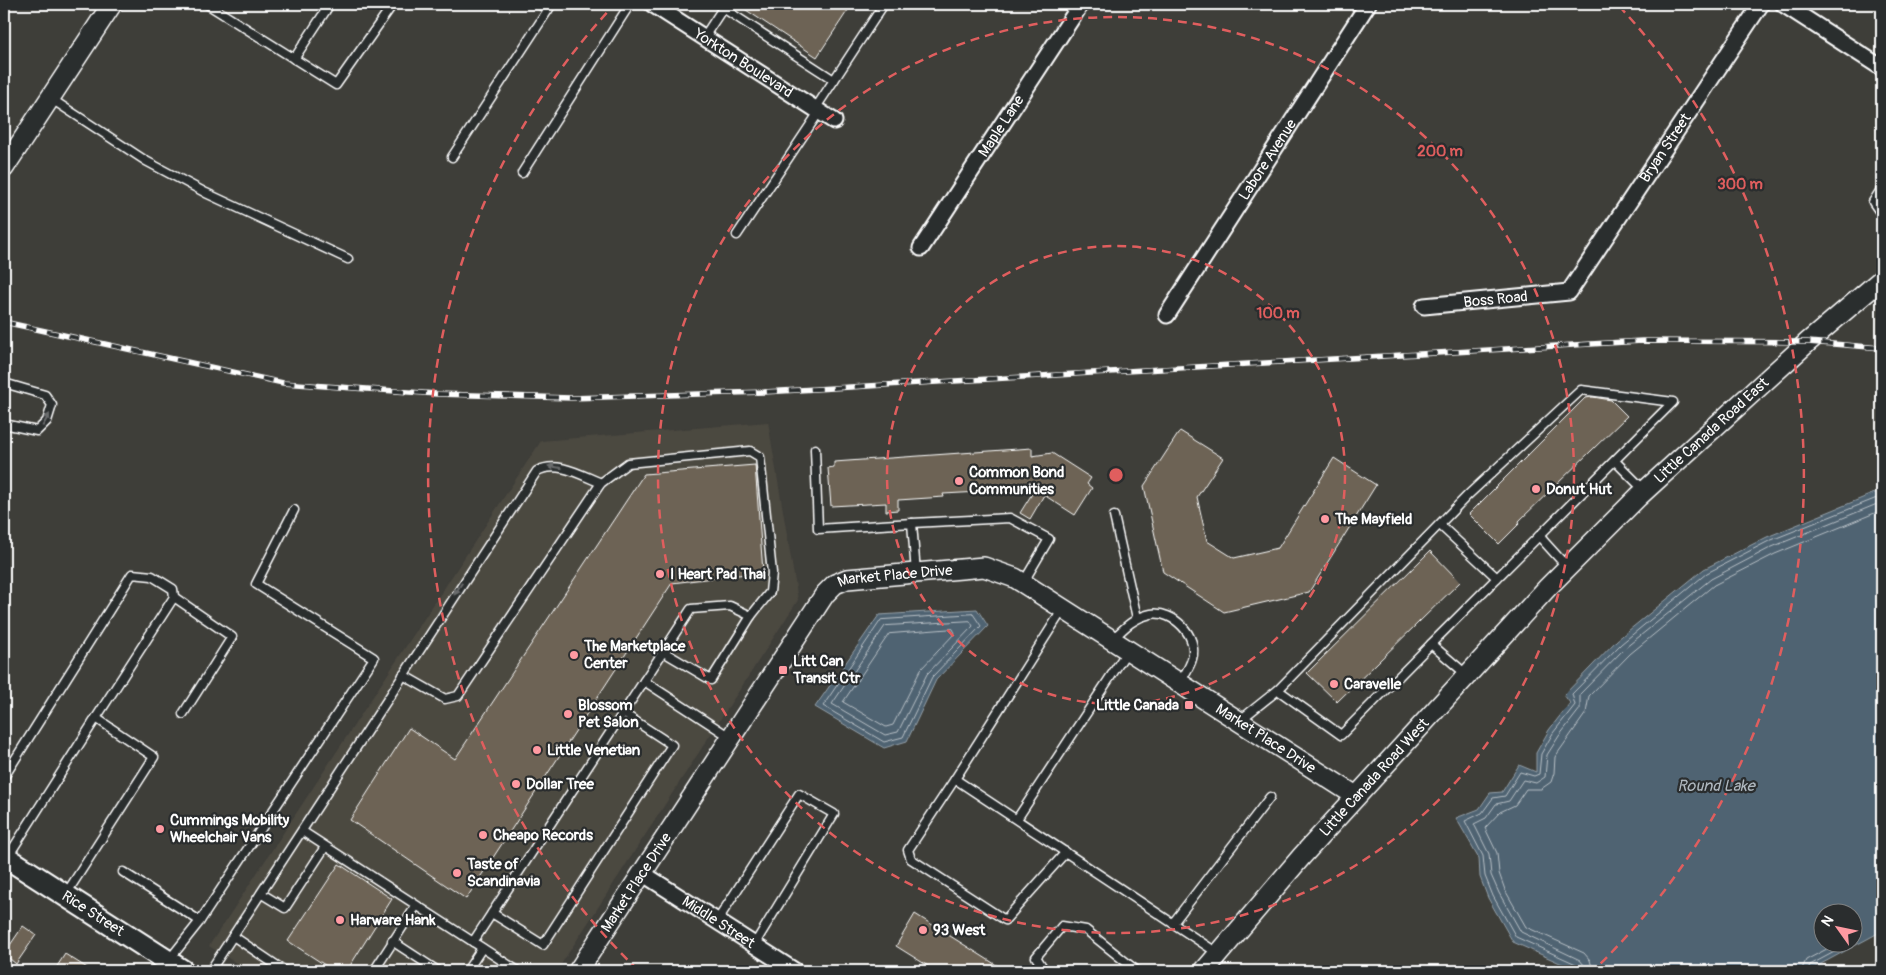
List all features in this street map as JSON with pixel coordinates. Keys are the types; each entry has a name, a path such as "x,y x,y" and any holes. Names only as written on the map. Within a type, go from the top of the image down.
{"main road":[{"name":"Rice Street","path":"5,857 175,966"}],"street":[{"path":"4,168 112,4"},
{"name":"Yorkton Boulevard","path":"652,4 671,9 704,37 834,121"},
{"name":"Maple Lane","path":"921,248 1081,4"},
{"name":"Labore Avenue","path":"1167,315 1368,4"},
{"name":"Bryan Street","path":"1569,292 1761,4"},
{"path":"1782,4 1882,68"},
{"name":"Little Canada Road East","path":"1548,587 1645,491 1808,342 1882,279"},
{"name":"Boss Road","path":"1424,306 1569,292"},
{"name":"Market Place Drive","path":"578,971 829,589 848,579 984,567 1015,578 1356,796"},
{"name":"Little Canada Road West","path":"1204,971 1356,796 1548,587"},
{"name":"Middle Street","path":"642,873 754,945 776,966 795,971"}],"lane":[{"path":"207,4 336,85 393,4"},
{"path":"294,59 330,4"},
{"path":"452,157 550,7 539,4"},
{"path":"522,173 630,4"},
{"path":"737,236 834,80 884,4"},
{"path":"704,37 725,6 834,80"},
{"path":"50,98 146,161 206,193 348,259"},
{"path":"1882,188 1873,202 1882,215"},
{"path":"4,383 45,395 52,405 47,421 37,431 4,424"},
{"path":"1239,721 1278,690 1440,525 1581,390 1673,402 1341,735 1278,690"},
{"path":"815,449 818,529 1010,518 1048,539 1023,583"},
{"path":"403,675 445,699 452,699 462,692 601,483 628,463 750,451 760,457 772,573 770,592 751,616 711,680 662,651"},
{"path":"1614,461 1645,491"},
{"path":"210,971 537,471 546,466 559,466 601,483"},
{"path":"175,966 200,921 374,658 256,584 294,510"},
{"path":"1114,516 1137,618"},
{"path":"912,523 916,573"},
{"path":"1440,525 1497,578"},
{"path":"1539,536 1568,568"},
{"path":"4,778 132,574 152,576 172,589 174,597 232,637 183,714"},
{"path":"5,857 174,597"},
{"path":"473,942 691,608 730,606 751,616"},
{"path":"1063,608 908,850 911,858 1005,920 1066,852"},
{"path":"1112,640 1137,618 1152,614 1172,618 1189,636 1193,645 1192,658 1180,683"},
{"path":"1431,644 1467,675"},
{"path":"1018,819 1128,650"},
{"path":"644,681 731,738"},
{"path":"492,913 544,945 672,745 623,713"},
{"path":"65,895 154,757 96,718"},
{"path":"955,779 1219,954"},
{"path":"717,921 799,794 834,814 754,945"},
{"path":"1174,923 1270,797"},
{"path":"302,831 518,971"},
{"path":"262,894 285,908 325,847"},
{"path":"123,872 200,921"},
{"path":"374,971 416,906"},
{"path":"1045,971 1036,957 1062,926 1086,930 1137,971"},
{"path":"233,936 285,971"},
{"path":"392,941 438,971"},
{"path":"467,971 482,948"}],"shaded area":[{"path":"768,422 798,600 558,969 560,971 249,971 209,946 541,441"}],"water":[{"name":"Round Lake","path":"1882,490 1882,931 1864,941 1864,902 1814,902 1814,952 1843,952 1808,971 1578,971 1513,942 1488,898 1480,877 1479,858 1456,818 1479,809 1490,793 1502,792 1519,765 1536,772 1536,753 1549,730 1570,703 1564,695 1617,640 1704,569 1767,537"},
{"path":"977,609 988,626 936,680 907,741 884,748 815,707 879,615"}],"building":[{"path":"737,4 852,4 817,57"},
{"path":"1593,397 1611,400 1627,416 1519,521 1520,523 1499,544 1469,514 1585,398"},
{"name":"The Mayfield","path":"1180,431 1223,458 1197,497 1207,541 1234,558 1278,548 1334,458 1376,485 1309,592 1224,612 1163,572 1144,486"},
{"name":"Common Bond Communities","path":"1032,448 1032,456 1052,453 1091,478 1087,484 1092,488 1075,515 1044,495 1030,519 1020,513 1035,489 943,494 944,497 898,500 898,510 886,511 886,503 831,506 828,468 834,467 834,462"},
{"name":"The Marketplace Center","path":"755,465 763,572 672,583 466,899 350,820 409,728 455,759 644,474"},
{"path":"1430,551 1460,582 1337,702 1307,673"},
{"name":"Harware Hank","path":"339,864 392,899 348,969 331,969 288,941"},
{"name":"93 West","path":"915,914 1006,971 936,971 896,946"},
{"path":"23,926 36,935 16,964 4,954"},
{"path":"65,954 92,971 54,971"}],"railway":[{"path":"4,322 283,383 437,394 571,398 764,392 1642,341 1808,342 1882,348"}],"place":[{"name":"Common Bond Communities","path":"959,481"},
{"name":"Donut Hut","path":"1536,489"},
{"name":"The Mayfield","path":"1325,519"},
{"name":"I Heart Pad Thai","path":"660,574"},
{"name":"The Marketplace Center","path":"574,655"},
{"name":"Litt Can Transit Ctr","path":"783,670"},
{"name":"Caravelle","path":"1334,684"},
{"name":"Little Canada","path":"1189,705"},
{"name":"Blossom Pet Salon","path":"568,714"},
{"name":"Little Venetian","path":"537,750"},
{"name":"Dollar Tree","path":"516,784"},
{"name":"Cummings Mobility Wheelchair Vans","path":"160,829"},
{"name":"Cheapo Records","path":"483,835"},
{"name":"Taste of Scandinavia","path":"457,873"},
{"name":"Harware Hank","path":"340,920"},
{"name":"93 West","path":"923,930"}]}
